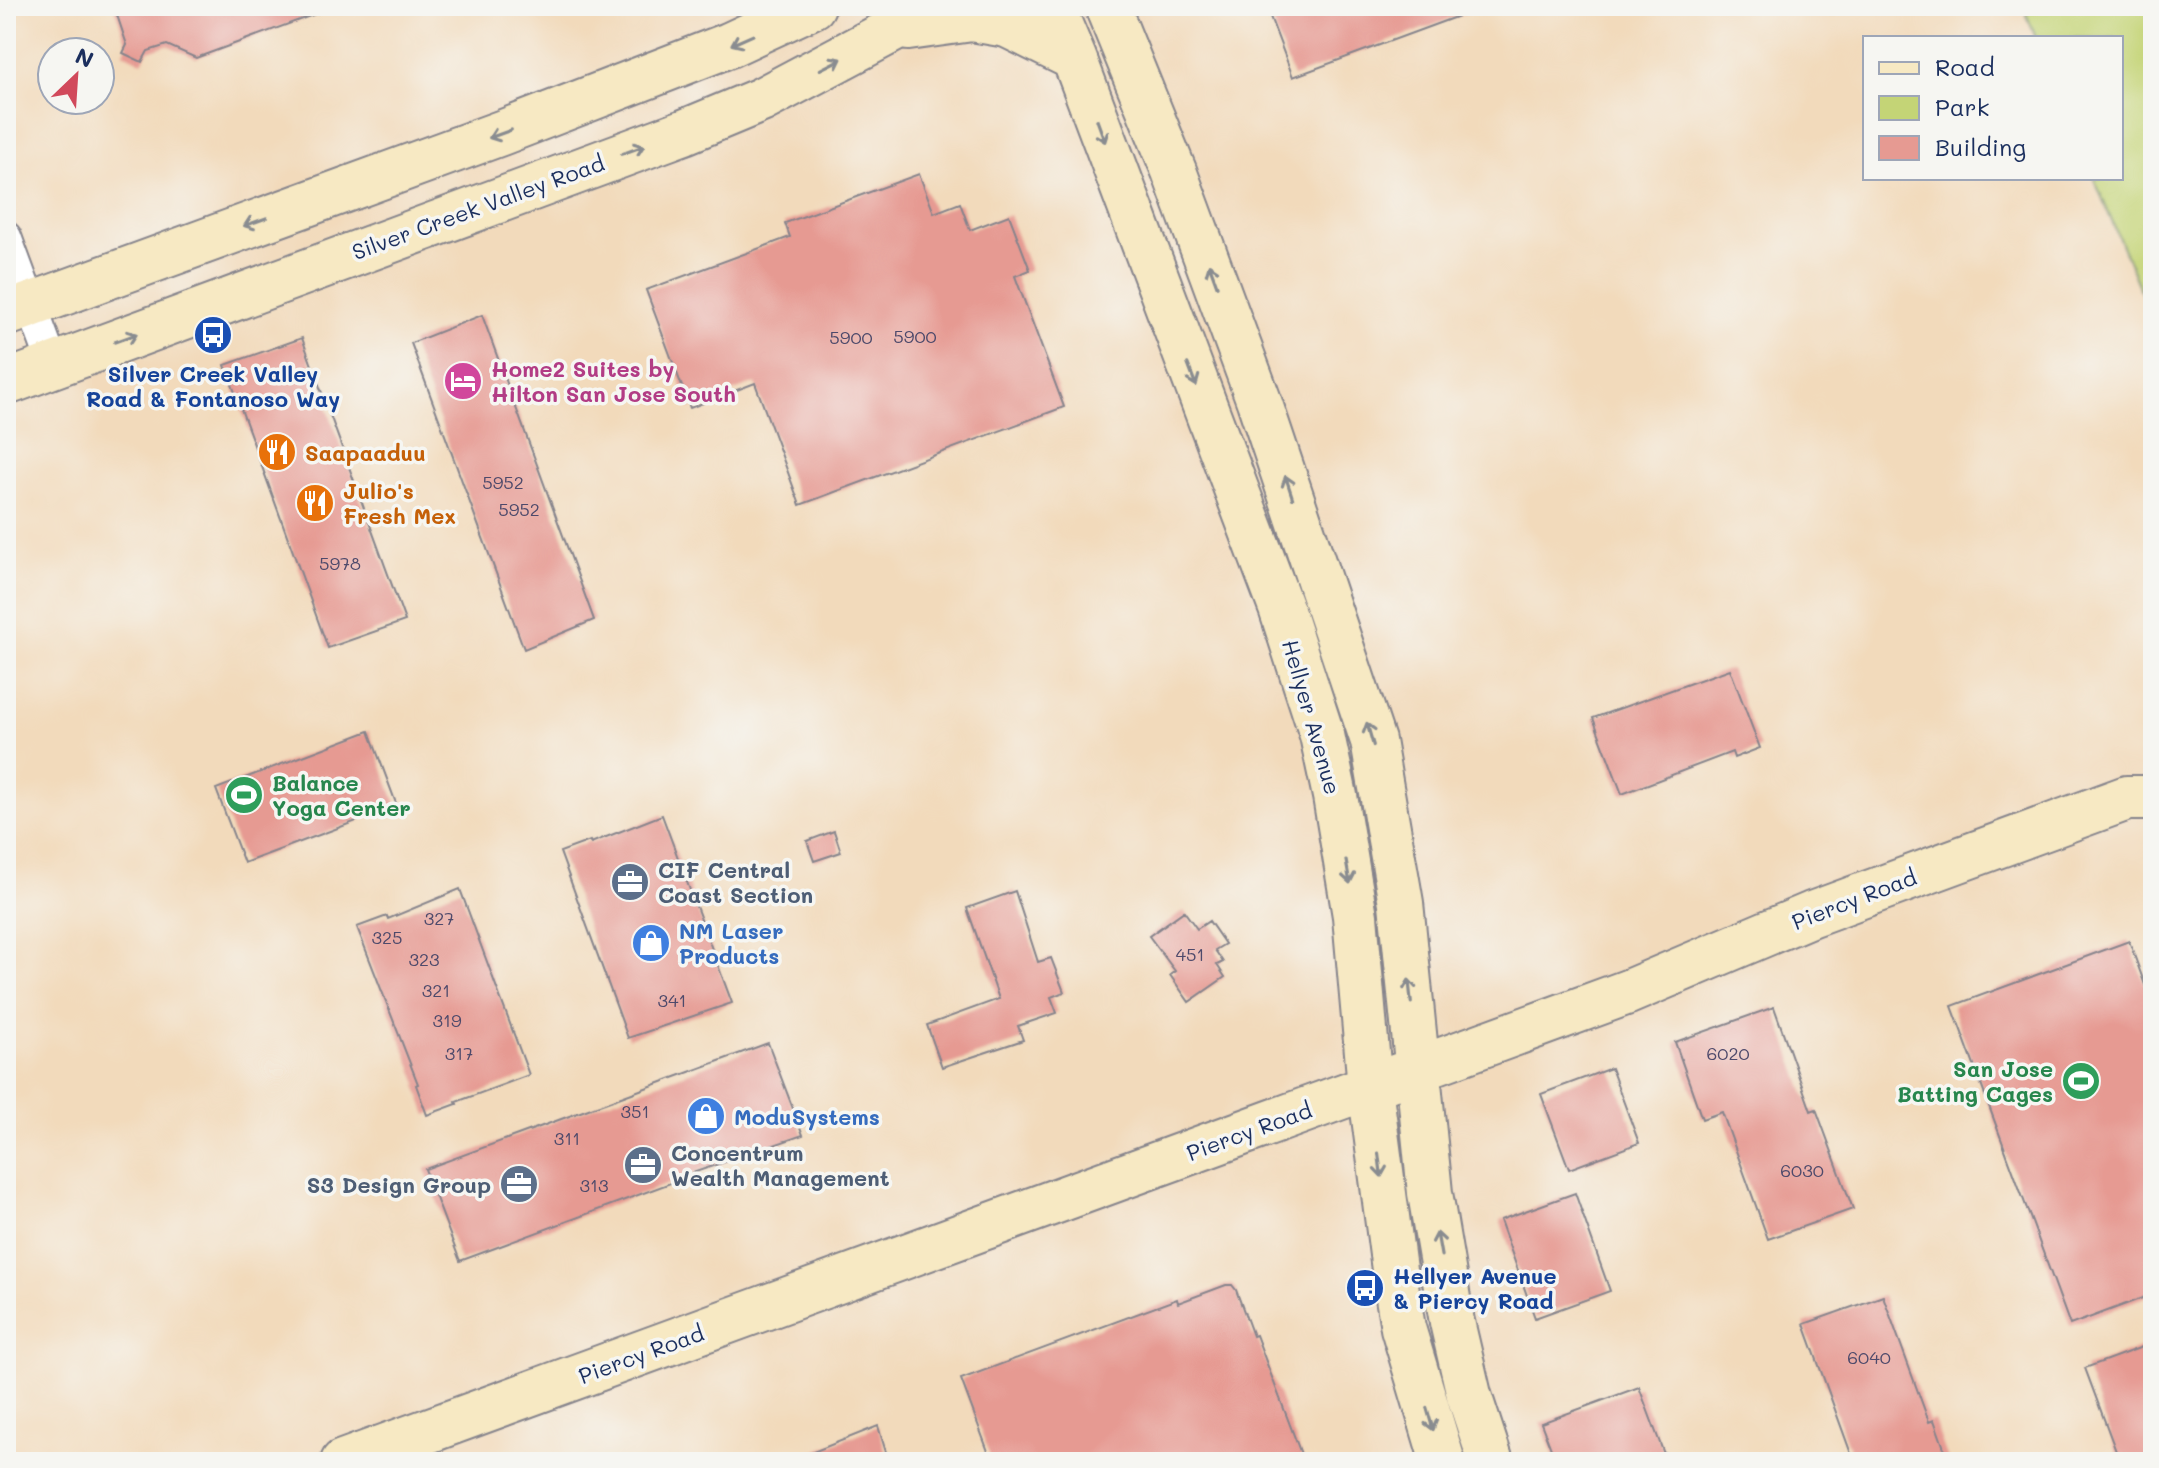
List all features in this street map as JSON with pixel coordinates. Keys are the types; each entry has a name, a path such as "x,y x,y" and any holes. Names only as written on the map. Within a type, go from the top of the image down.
{"main road":[{"path":"19,309 501,133 729,45 813,6"},
{"name":"Silver Creek Valley Road","path":"6,383 684,132 761,100 938,6"},
{"name":"Hellyer Avenue","path":"1052,6 1281,608 1322,735 1355,916 1370,1087 1403,1328 1443,1462"},
{"path":"1107,6 1174,171 1283,469 1373,741 1401,903 1430,1193 1452,1322 1469,1395 1491,1462"},
{"path":"1129,6 1174,171"},
{"path":"898,29 972,19 1007,25 1074,58"},
{"name":"Piercy Road","path":"343,1462 1640,988 1812,914 2127,798 2153,798"}],"street":[{"path":"6,237 19,309 54,367"}],"green space":[{"path":"2023,6 2153,6 2153,321 2095,180 2123,180 2123,36 2035,36"}],"building":[{"path":"114,6 332,8 196,58 167,45 148,51 142,62 123,53 127,45"},
{"path":"1266,6 1480,6 1480,8 1293,77"},
{"path":"919,174 934,213 960,203 970,230 1009,215 1030,270 1015,276 1064,407 800,505 755,383 690,408 646,290 790,237 785,223"},
{"path":"482,315 594,620 524,649 411,343"},
{"path":"302,338 405,621 328,648 225,365"},
{"path":"1730,669 1760,748 1734,758 1732,752 1622,794 1593,718"},
{"path":"369,731 397,806 244,863 216,789"},
{"path":"662,815 732,1003 628,1038 560,852"},
{"path":"834,831 841,852 814,861 807,841"},
{"path":"460,889 529,1075 427,1115 357,927 387,916 388,919"},
{"path":"1015,891 1038,962 1051,958 1064,992 1051,997 1057,1013 1018,1026 1023,1040 942,1067 927,1025 999,999 967,908"},
{"path":"1184,911 1197,929 1209,921 1225,944 1215,950 1223,962 1217,965 1225,977 1189,1002 1170,975 1175,971 1149,936"},
{"path":"2129,941 2153,1007 2153,1294 2070,1325 1952,1006"},
{"path":"1774,1007 1811,1111 1816,1109 1853,1209 1768,1239 1722,1112 1702,1119 1675,1042"},
{"path":"768,1043 803,1135 675,1179 460,1261 425,1169"},
{"path":"1611,1068 1639,1143 1569,1169 1541,1094"},
{"path":"1575,1193 1610,1291 1535,1318 1500,1220"},
{"path":"1232,1285 1236,1290 1253,1336 1256,1335 1304,1462 992,1462 961,1379 1177,1299 1178,1303"},
{"path":"1883,1296 1929,1422 1934,1420 1949,1462 1854,1462 1804,1324"},
{"path":"2153,1343 2153,1462 2120,1462 2085,1368"},
{"path":"1639,1387 1667,1462 1556,1462 1541,1423"},
{"path":"878,1426 889,1462 793,1460"}],"place":[{"name":"Silver Creek Valley Road & Fontanoso Way","path":"213,335"},
{"name":"Home2 Suites by Hilton San Jose South","path":"463,381"},
{"name":"Saapaaduu","path":"277,452"},
{"name":"Julio's Fresh Mex","path":"315,503"},
{"name":"Balance Yoga Center","path":"244,795"},
{"name":"CIF Central Coast Section","path":"630,882"},
{"name":"NM Laser Products","path":"651,943"},
{"name":"San Jose Batting Cages","path":"2081,1081"},
{"name":"ModuSystems","path":"706,1116"},
{"name":"Concentrum Wealth Management","path":"643,1165"},
{"name":"S3 Design Group","path":"519,1184"},
{"name":"Hellyer Avenue & Piercy Road","path":"1365,1288"}]}
